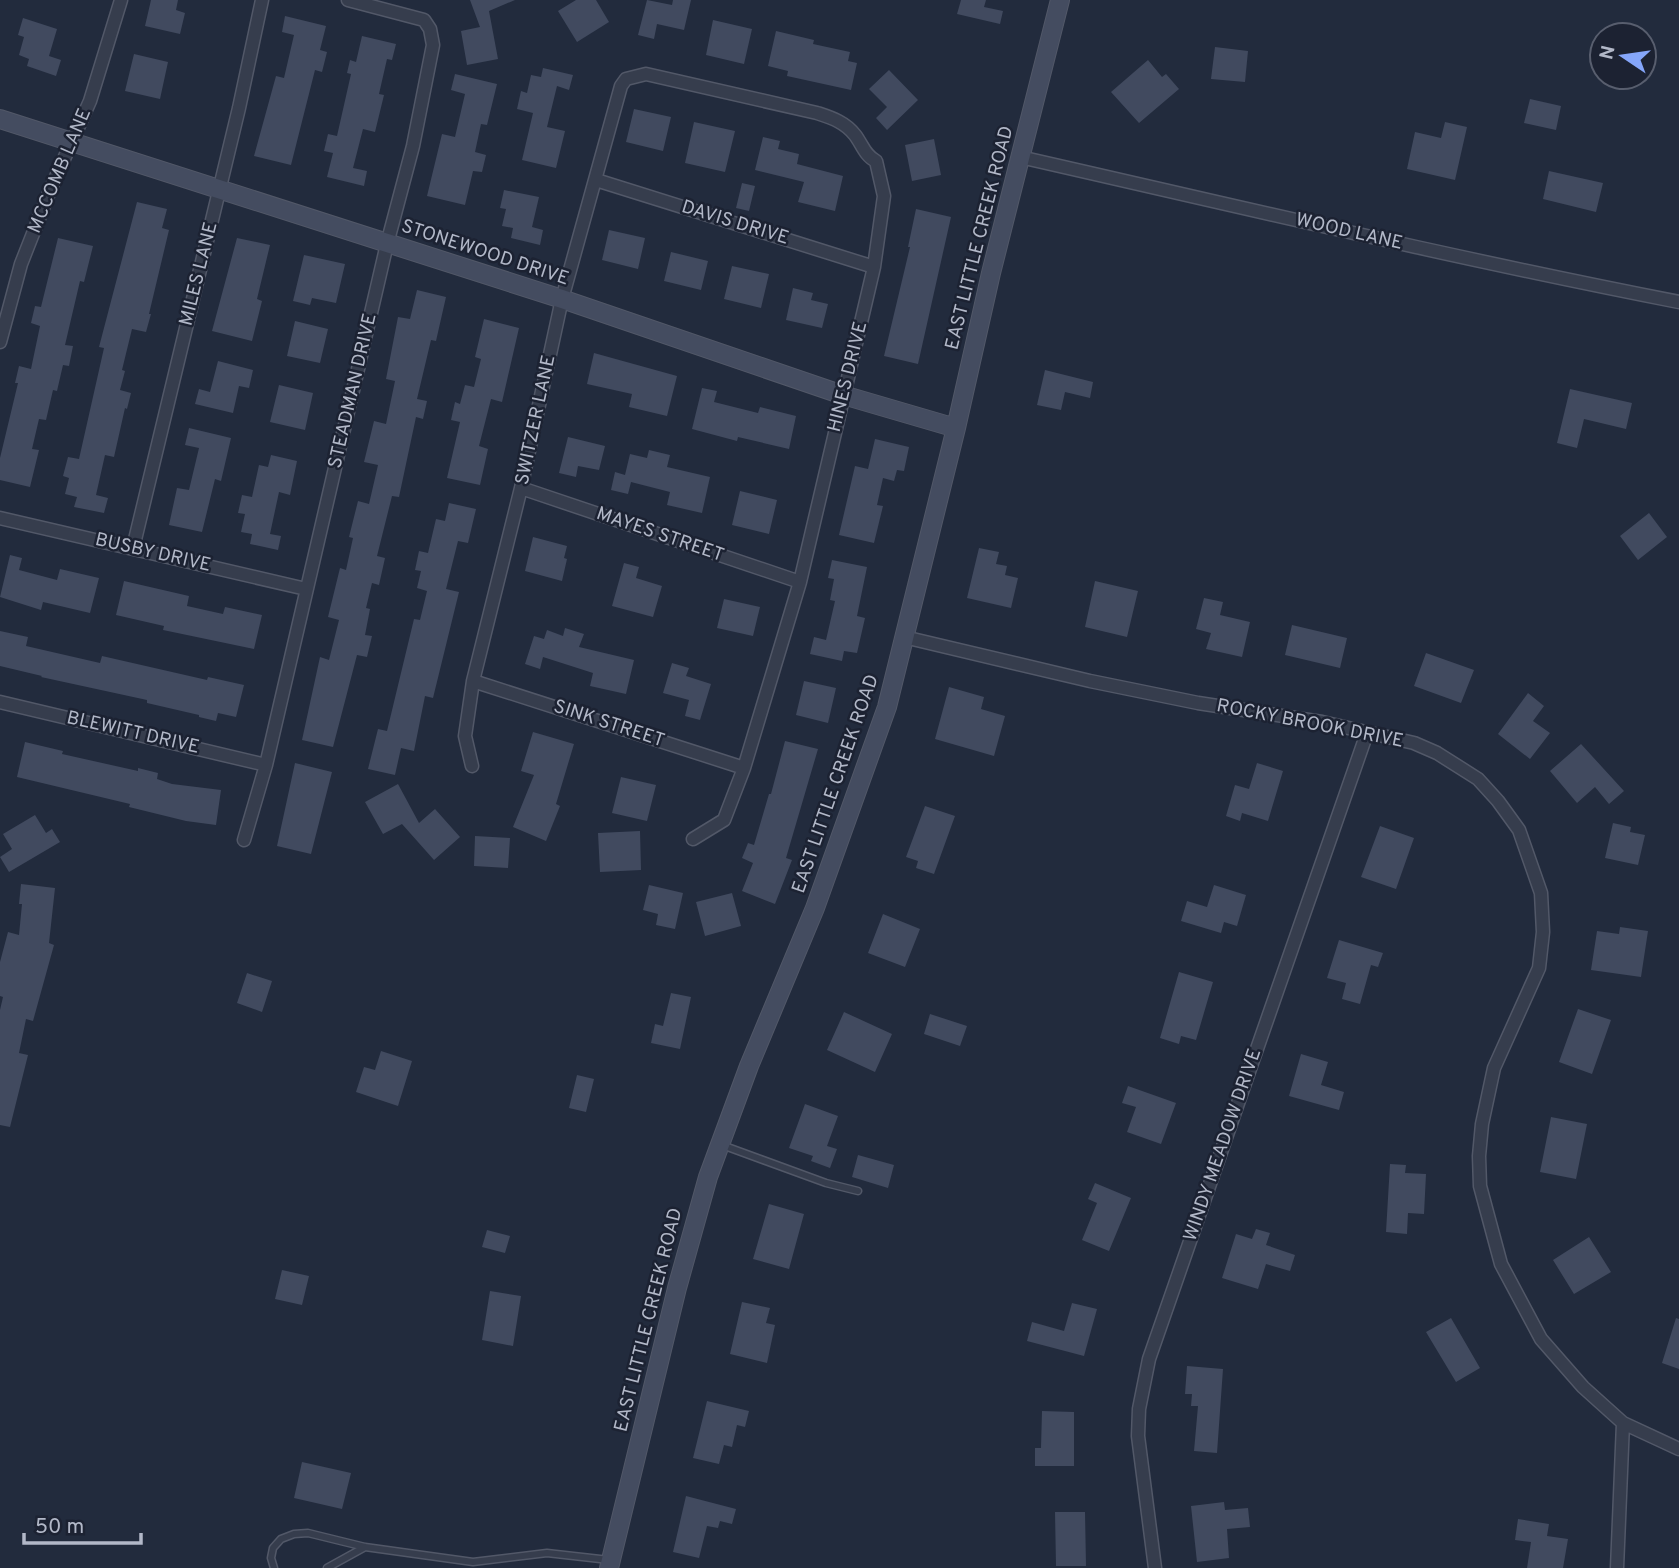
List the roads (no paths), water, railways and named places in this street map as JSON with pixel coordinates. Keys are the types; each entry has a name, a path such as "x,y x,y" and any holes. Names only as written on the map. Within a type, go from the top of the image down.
{"street":[{"name":"MCCOMB LANE","path":"0,341 21,264 90,101 121,0"},
{"name":"MILES LANE","path":"133,548 262,0"},
{"name":"STEADMAN DRIVE","path":"244,840 266,765 387,244 413,146 433,45 430,29 424,20 348,0"},
{"name":"EAST LITTLE CREEK ROAD","path":"610,1564 677,1288 708,1177 749,1066 849,820 887,707 991,273 1060,0"},
{"name":"HINES DRIVE","path":"626,79 646,74 817,113 842,122 856,135 870,158 876,161 884,196 874,267 800,582 744,768 723,820 693,839"},
{"name":"SWITZER LANE","path":"472,766 466,736 474,681 521,488 562,299 621,86 626,79"},
{"name":"STONEWOOD DRIVE","path":"0,119 562,299 843,395 956,428"},
{"name":"WOOD LANE","path":"1020,157 1538,275 1679,302"},
{"name":"DAVIS DRIVE","path":"596,180 874,267"},
{"name":"MAYES STREET","path":"521,488 800,582"},
{"name":"BUSBY DRIVE","path":"0,518 306,589"},
{"name":"ROCKY BROOK DRIVE","path":"904,636 1090,681 1198,703 1322,722 1414,743 1437,753 1478,779 1519,830 1541,893 1543,932 1539,968 1494,1069 1482,1124 1480,1186 1501,1264 1541,1339 1583,1387 1623,1423 1679,1449"},
{"name":"SINK STREET","path":"474,681 744,768"},
{"name":"BLEWITT DRIVE","path":"0,702 266,765"},
{"name":"WINDY MEADOW DRIVE","path":"1155,1568 1138,1436 1139,1409 1149,1359 1367,733"},
{"path":"1617,1568 1623,1423"}],"lane":[{"path":"720,1144 826,1183 858,1191"},
{"path":"274,1568 271,1558 273,1548 281,1539 308,1533 365,1547 473,1562 547,1553 610,1564"},
{"path":"327,1568 365,1547"}]}
